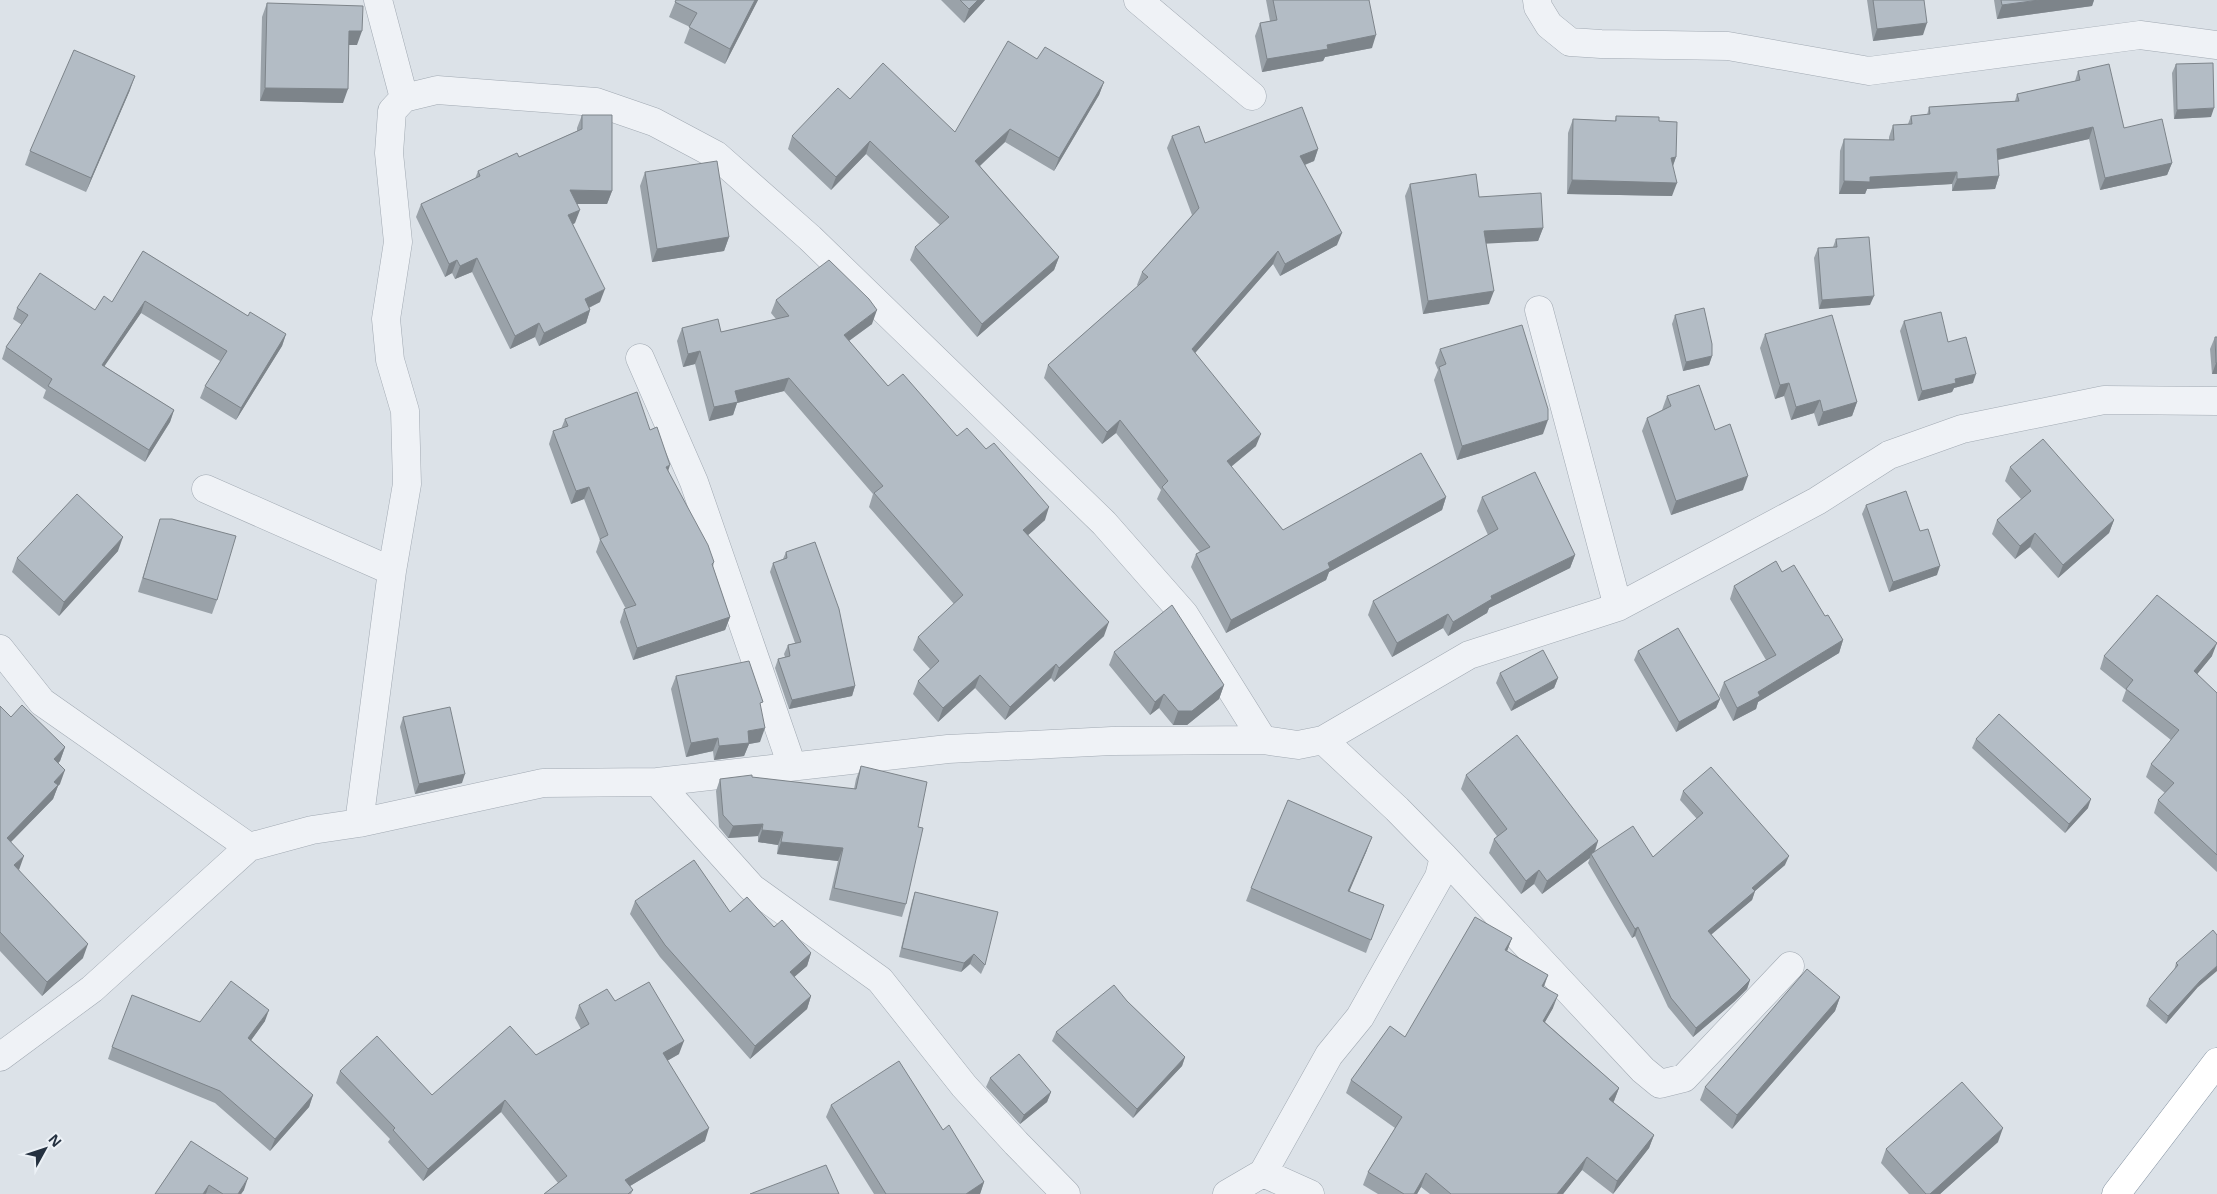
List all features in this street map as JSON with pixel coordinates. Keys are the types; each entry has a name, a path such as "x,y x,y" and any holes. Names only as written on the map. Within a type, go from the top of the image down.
{"highway":[{"path":"2116,1194 2217,1062"}],"street":[{"path":"378,0 404,98"},
{"path":"1138,0 1252,96"},
{"path":"1537,0 1538,7 1549,25 1570,42 1728,46 1869,71 2140,35 2217,45"},
{"path":"359,823 392,571 407,484 405,411 390,360 386,319 398,242 389,154 392,111 404,98 437,90 596,102 654,122 716,155 831,258 1104,523 1184,614 1262,740"},
{"path":"1539,310 1618,607"},
{"path":"640,358 694,482 792,766"},
{"path":"0,1057 92,990 248,847 312,830 359,823 543,783 657,782 948,749 1112,741 1262,740 1298,745 1323,740 1469,655 1618,607 1817,502 1889,455 1962,429 2104,400 2217,401"},
{"path":"206,489 392,571"},
{"path":"0,648 42,702 248,847"},
{"path":"1323,740 1397,809 1643,1070 1660,1084 1684,1078 1790,966"},
{"path":"657,782 752,888 880,980 964,1086 1066,1194"},
{"path":"1228,1194 1263,1173 1329,1055 1360,1017 1439,877 1444,857"},
{"path":"1263,1173 1310,1194"}],"building":[{"path":"676,0 755,0 730,49 689,27 697,13 675,2"},
{"path":"960,0 978,0 969,9"},
{"path":"1273,0 1369,0 1376,35 1327,45 1328,49 1267,59 1260,23 1277,20"},
{"path":"1873,0 1924,0 1927,23 1877,29"},
{"path":"2001,0 2039,0 2002,5"},
{"path":"267,3 363,6 362,31 349,31 348,89 265,88"},
{"path":"1008,41 1037,59 1045,47 1104,82 1059,158 1010,129 975,161 1059,257 982,324 915,247 949,217 870,141 836,177 792,136 838,88 850,99 883,63 955,132"},
{"path":"74,50 135,76 91,178 30,151"},
{"path":"2213,63 2214,108 2177,110 2176,64"},
{"path":"2109,64 2124,128 2162,119 2172,163 2105,178 2093,127 1997,149 1999,176 1957,179 1957,172 1870,177 1870,182 1844,181 1844,139 1894,140 1893,125 1912,124 1911,116 1930,114 1929,107 2019,101 2017,94 2080,80 2078,71"},
{"path":"1302,107 1318,149 1300,156 1342,233 1285,264 1278,251 1192,349 1261,434 1227,461 1283,530 1421,453 1446,497 1328,563 1330,568 1231,620 1196,554 1210,547 1162,487 1168,481 1120,420 1107,432 1048,365 1148,277 1142,272 1199,208 1172,136 1199,126 1205,143"},
{"path":"582,115 612,115 612,191 570,190 580,210 568,215 605,289 585,299 590,310 544,333 539,323 515,336 477,258 460,266 457,260 449,264 421,204 480,176 478,171 517,153 519,157 582,129"},
{"path":"1616,116 1659,117 1659,121 1677,122 1676,157 1671,158 1677,183 1572,180 1573,119 1616,121"},
{"path":"717,161 729,237 657,249 645,172"},
{"path":"1476,174 1479,197 1541,193 1543,228 1484,231 1494,291 1428,301 1410,184"},
{"path":"1869,237 1874,296 1822,300 1818,248 1837,247 1836,239"},
{"path":"143,251 248,316 250,312 286,334 241,408 205,386 227,351 145,301 102,365 174,410 149,450 48,386 52,379 6,347 28,315 17,308 40,273 95,310 104,296 112,302"},
{"path":"829,260 869,299 877,310 844,335 888,386 903,374 957,436 967,428 986,449 994,443 1049,507 1023,530 1109,622 1059,668 1056,664 1010,707 980,675 943,708 918,681 939,661 918,637 963,595 874,493 883,486 789,378 735,391 738,402 714,407 700,351 688,354 682,328 718,319 721,332 789,316 776,300"},
{"path":"1704,308 1712,344 1712,356 1686,362 1675,315"},
{"path":"1941,312 1948,342 1966,337 1976,374 1955,379 1956,383 1922,391 1904,321"},
{"path":"1832,315 1857,402 1823,412 1820,400 1796,407 1789,383 1780,385 1765,334"},
{"path":"1522,325 1548,409 1548,420 1462,446 1439,367 1446,364 1440,349"},
{"path":"2215,337 2217,337 2217,363 2216,363"},
{"path":"1699,385 1715,430 1730,424 1748,476 1676,501 1647,418 1671,406 1667,396"},
{"path":"637,392 650,430 657,427 670,465 666,467 708,545 714,562 712,564 730,617 637,648 624,609 636,605 600,539 608,535 589,487 576,491 553,431 568,426 565,419"},
{"path":"2043,439 2114,520 2063,565 2035,533 2020,546 1997,520 2031,491 2010,467"},
{"path":"1535,472 1575,555 1491,596 1492,599 1453,622 1448,614 1397,643 1373,601 1498,529 1482,497"},
{"path":"1906,491 1920,531 1928,529 1940,566 1893,582 1866,505"},
{"path":"77,494 123,537 64,602 17,558"},
{"path":"160,519 172,519 236,536 217,600 143,578"},
{"path":"815,542 839,609 855,686 792,700 778,659 790,656 788,645 801,642 773,563 787,558 786,552"},
{"path":"1776,561 1782,572 1794,565 1825,616 1828,615 1843,640 1758,692 1760,696 1737,708 1724,682 1776,655 1734,586"},
{"path":"2157,595 2217,643 2194,671 2217,693 2217,855 2158,800 2174,783 2151,764 2179,730 2126,689 2133,680 2104,656"},
{"path":"1172,605 1224,685 1192,711 1178,711 1164,694 1155,702 1114,652"},
{"path":"1678,628 1720,699 1679,722 1638,651"},
{"path":"1543,650 1558,678 1515,702 1500,673"},
{"path":"749,661 763,702 760,703 765,728 748,731 749,743 719,746 718,738 691,743 676,676"},
{"path":"22,705 65,747 54,759 65,770 54,782 58,785 7,838 24,856 14,865 88,944 47,982 0,932 0,706 11,717"},
{"path":"450,707 465,774 419,784 403,717"},
{"path":"1999,714 2091,799 2069,824 1976,739"},
{"path":"1517,735 1598,841 1547,881 1539,870 1526,881 1494,839 1507,829 1466,775"},
{"path":"861,766 927,782 918,827 923,828 906,904 834,888 843,848 781,842 783,832 762,830 763,824 733,826 723,815 720,779 752,775 752,777 856,789"},
{"path":"1711,767 1789,856 1752,888 1755,891 1708,931 1750,980 1696,1028 1671,998 1638,927 1635,929 1591,854 1633,826 1653,857 1703,813 1683,791"},
{"path":"1288,800 1372,837 1348,891 1384,905 1371,940 1251,888"},
{"path":"694,860 730,912 747,897 774,927 782,920 811,953 790,972 811,996 755,1046 665,945 635,901"},
{"path":"915,892 998,912 985,965 974,954 964,963 902,948"},
{"path":"1475,917 1512,938 1505,950 1548,975 1542,986 1558,995 1543,1021 1619,1088 1609,1099 1654,1135 1617,1181 1587,1157 1557,1194 1451,1194 1426,1173 1414,1194 1404,1194 1368,1172 1402,1117 1351,1080 1390,1026 1405,1037"},
{"path":"2213,930 2217,935 2217,966 2200,981 2168,1016 2149,999 2178,965 2176,963"},
{"path":"1807,969 1840,997 1737,1115 1705,1087"},
{"path":"231,981 269,1010 248,1038 313,1095 275,1139 220,1091 112,1047 132,995 200,1022"},
{"path":"649,982 684,1041 663,1053 709,1128 625,1180 633,1190 628,1194 544,1194 567,1176 505,1100 428,1169 393,1130 395,1128 340,1071 377,1036 432,1095 510,1026 536,1055 589,1024 579,1005 607,989 615,1001"},
{"path":"1114,985 1127,1001 1185,1057 1137,1109 1056,1032"},
{"path":"1019,1054 1051,1092 1024,1115 990,1078"},
{"path":"899,1061 943,1130 949,1125 984,1182 966,1194 886,1194 831,1105"},
{"path":"1962,1082 2003,1128 1930,1194 1926,1194 1886,1149"},
{"path":"191,1141 248,1178 238,1194 223,1194 209,1185 203,1194 155,1194"},
{"path":"826,1165 839,1194 750,1194"}]}
